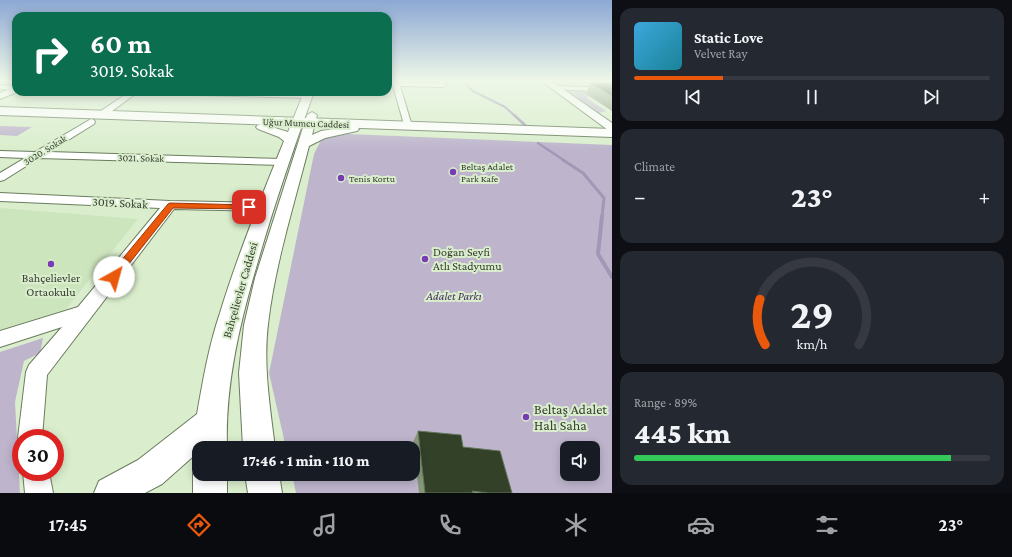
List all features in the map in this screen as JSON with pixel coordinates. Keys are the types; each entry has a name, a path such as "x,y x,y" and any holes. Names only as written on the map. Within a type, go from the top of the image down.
{"main road":[{"name":"Uğur Mumcu Caddesi","path":"0,111 96,118 260,124 305,117 352,127 612,139"},
{"name":"Uğur Mumcu Caddesi","path":"0,118 96,118"},
{"name":"Uğur Mumcu Caddesi","path":"352,127 408,126 612,133"}],"street":[{"name":"3020. Sokak","path":"0,178 118,103"},
{"path":"257,103 305,117 320,115 352,127"},
{"path":"399,103 408,126"},
{"path":"576,103 612,128"},
{"name":"Bahçelievler Caddesi","path":"211,435 217,381 232,314 265,207 283,162 305,117"},
{"name":"Bahçelievler Caddesi","path":"258,441 253,373 256,325 265,278 305,117"},
{"name":"3021. Sokak","path":"0,154 283,162"},
{"name":"3019. Sokak","path":"0,197 170,205 265,207"},
{"path":"31,429 37,372 170,205"},
{"path":"0,339 85,312"},
{"path":"111,493 150,472 211,435"},
{"path":"37,481 39,493"},
{"path":"210,481 210,493"},
{"path":"263,481 265,493"}],"shaded area":[{"name":"Bahçelievler Ortaokulu","path":"0,208 138,219 66,309 0,330"}],"green space":[{"path":"585,103 594,103 606,111 599,113"},
{"path":"0,126 32,127 17,136 0,135"},
{"name":"Adalet Parkı","path":"348,134 612,145 612,493 296,493 293,481 420,481 420,441 284,441 269,373 314,154 322,138"},
{"path":"43,338 40,353 24,361 15,402 16,429 12,429 12,481 19,481 20,493 0,493 0,352"}],"building":[{"path":"418,431 461,435 463,447 500,451 512,493 472,491 473,493 425,493"}],"waterway":[{"path":"497,103 505,107 515,116"},
{"path":"514,115 526,126"},
{"path":"538,143 565,161"},
{"path":"563,160 583,173 604,198 602,217"},
{"path":"602,216 598,254 612,277"}],"place":[{"name":"Beltaş Adalet Park Kafe","path":"453,172"},
{"name":"Tenis Kortu","path":"341,178"},
{"name":"Doğan Seyfi Atlı Stadyumu","path":"425,259"},
{"name":"Bahçelievler Ortaokulu","path":"51,264"},
{"name":"Beltaş Adalet Halı Saha","path":"526,417"}],"route":[{"path":"114,277 170,205 249,207"}]}
